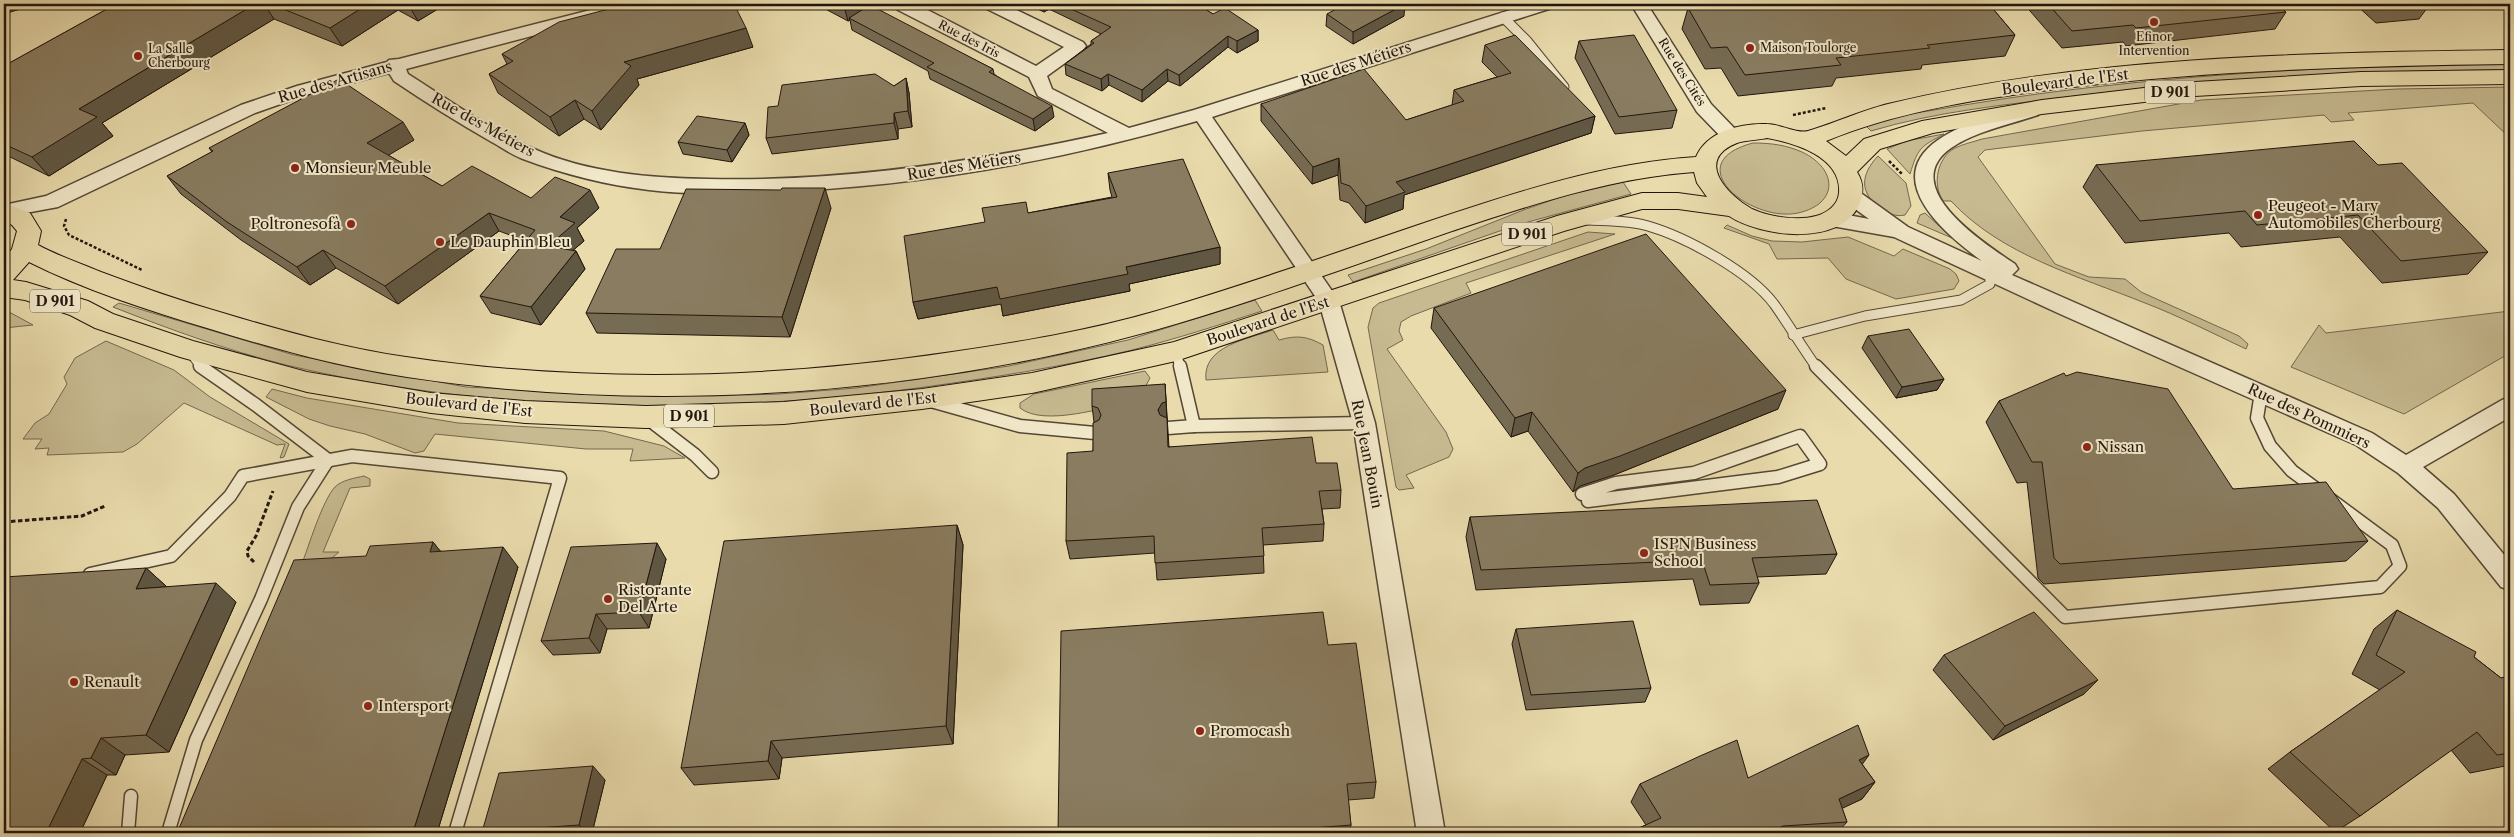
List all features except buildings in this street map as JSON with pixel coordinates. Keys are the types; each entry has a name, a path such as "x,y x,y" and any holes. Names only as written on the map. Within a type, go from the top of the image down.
{"main road":[{"name":"Boulevard de l'Est","path":"1805,140 1864,118 1966,94 2112,74 2219,65 2325,60 2510,57"},
{"name":"Boulevard de l'Est","path":"1845,170 1872,144 1880,141 1930,126 2042,108 2195,89 2360,79 2510,77"},
{"path":"1767,131 1805,140 1822,148 1845,170 1851,183 1851,196 1845,209 1832,218 1815,225 1794,227 1771,225 1749,218 1730,208 1714,194 1705,179 1704,164 1708,152 1718,143 1731,136 1748,132 1767,131"},
{"name":"Boulevard de l'Est","path":"5,211 21,218 27,239 51,262 147,300 260,335 400,366 543,382 646,386 778,382 906,370 1032,349 1151,322 1532,196 1656,166 1704,164"},
{"name":"Boulevard de l'Est","path":"4,288 26,291 79,308 104,320 189,350 307,382 431,403 525,412 646,417 784,413 922,399 1032,383 1176,351 1575,219 1642,201 1658,200 1730,208"},
{"path":"4,274 17,260 27,239"}],"street":[{"name":"Rue des Artisans","path":"5,211 51,202 248,109 304,90 395,64 633,4"},
{"name":"Rue des Iris","path":"908,4 904,6 1037,74"},
{"path":"992,4 1076,46 1037,74 1044,92 1127,135"},
{"path":"1483,4 1503,17"},
{"name":"Rue des Métiers","path":"395,64 400,77 464,118 528,154 590,173 650,184 730,186 809,184 891,177 1038,155 1127,135 1202,114 1546,4"},
{"name":"Rue des Cités","path":"1639,4 1704,108 1731,136"},
{"name":"Rue des Pommiers","path":"2042,108 1963,135 1942,146 1932,156 1926,167 1924,179 1927,193 1935,208 1955,229 1979,249 2068,309"},
{"name":"Rue Jean Bouin","path":"1202,114 1310,270 1329,301 1364,423 1431,833"},
{"name":"Rue des Pommiers","path":"1851,196 1901,232 2068,309 2364,439 2406,466 2446,501 2510,580"},
{"name":"Rue des Artisans","path":"27,239 50,209 51,202"},
{"name":"Rue des Pommiers","path":"1832,218 1901,232"},
{"path":"2406,466 2510,406"}],"lane":[{"path":"1503,17 1527,41 1569,93"},
{"path":"1575,219 1619,221 1648,226 1703,249 1746,278 1774,303 1793,335 1819,370 2065,617 2380,586 2400,566 2392,545 2292,471 2270,446 2256,418 2261,393"},
{"path":"1793,335 1864,316 1961,300 1990,284 1990,273"},
{"path":"189,350 198,365 328,460"},
{"path":"1176,351 1194,426"},
{"path":"922,399 1020,426 1095,433"},
{"path":"646,417 695,455 712,472"},
{"path":"1168,428 1364,423"},
{"path":"1800,436 1820,464 1778,477 1585,498 1616,483 1694,473 1800,436"},
{"path":"76,576 171,556 230,496 243,476 352,456 560,478 455,833"},
{"path":"168,833 196,740 262,599 298,507 328,460"},
{"path":"128,833 131,796"}],"path":[{"path":"1888,160 1902,174"},
{"path":"69,212 64,226 69,235 149,273"},
{"path":"4,522 82,516 105,506"}],"shaded area":[{"path":"2510,63 2510,70 2344,74 2178,85 1969,110 1895,124 1871,131 1865,125 1880,119 2004,99 2161,80 2335,68"},
{"path":"2510,87 2510,138 2473,103 2348,113 2354,120 2331,122 2324,115 2142,131 1985,150 1978,157 2055,264 2089,277 2125,279 2141,292 2239,336 2248,344 2246,349 2170,313 2067,273 2017,250 1971,220 1951,201 1943,201 1938,187 1938,172 1944,158 1955,148 1965,144 1982,139 2201,100 2397,89"},
{"path":"1944,134 1921,149 1910,174 1887,149 1906,141"},
{"path":"1753,143 1772,144 1790,148 1814,159 1827,176 1829,186 1827,194 1821,202 1798,213 1779,214 1760,209 1743,201 1729,189 1721,177 1721,164 1731,152"},
{"path":"1878,156 1906,183 1911,206 1905,215 1893,215 1882,209 1874,203 1866,191 1865,177"},
{"path":"1623,182 1631,194 1517,225 1353,282 1348,275 1426,249 1564,196"},
{"path":"1925,213 1952,238 1917,223 1920,215"},
{"path":"1727,225 1752,236 1772,241 1802,242 1848,237 1894,256 1903,249 1950,269 1956,274 1959,281 1954,289 1896,299 1846,279 1828,258 1777,259 1769,244 1724,228"},
{"path":"1588,232 1615,234 1466,283 1471,293 1411,316 1401,322 1399,331 1403,340 1387,349 1446,432 1453,449 1449,457 1406,475 1414,488 1399,490 1396,487 1368,327 1373,308 1379,303"},
{"path":"1255,300 1262,311 1148,346 1053,367 918,388 839,397 681,406 521,401 442,393 364,381 286,365 242,353 113,307 119,303 294,355 466,387 651,396 714,396 779,394 856,388 1009,366 1128,340"},
{"path":"2510,311 2510,353 2404,414 2291,367 2319,325 2326,333"},
{"path":"4,313 11,313 33,325 4,328"},
{"path":"1273,330 1279,340 1302,337 1323,345 1328,372 1206,380 1207,368 1211,359 1219,352 1240,341"},
{"path":"106,341 174,370 210,397 289,444 284,457 280,458 285,444 277,445 184,403 137,444 123,452 47,455 49,448 35,449 42,439 23,439 35,423 49,414 67,384 64,377 75,358"},
{"path":"1145,371 1150,378 1142,393 1134,401 1092,411 1059,416 1044,416 1020,408 1020,403 1034,394"},
{"path":"272,389 307,398 458,423 604,431 664,446 685,458 630,461 633,449 586,449 435,434 424,451 415,453 365,434 309,419 266,397"},
{"path":"364,476 370,479 370,486 350,488 323,552 339,552 317,571 301,566 325,502 330,494 341,483"}],"place":[{"name":"Efinor Intervention","path":"2154,22"},
{"name":"Maison Toulorge","path":"1750,48"},
{"name":"La Salle Cherbourg","path":"138,56"},
{"name":"Monsieur Meuble","path":"295,168"},
{"name":"Peugeot - Mary Automobiles Cherbourg","path":"2258,215"},
{"name":"Poltronesofà","path":"351,224"},
{"name":"Le Dauphin Bleu","path":"440,242"},
{"name":"Nissan","path":"2087,447"},
{"name":"ISPN Business School","path":"1644,553"},
{"name":"Ristorante Del Arte","path":"608,599"},
{"name":"Renault","path":"74,682"},
{"name":"Intersport","path":"368,706"},
{"name":"Promocash","path":"1200,731"}]}
